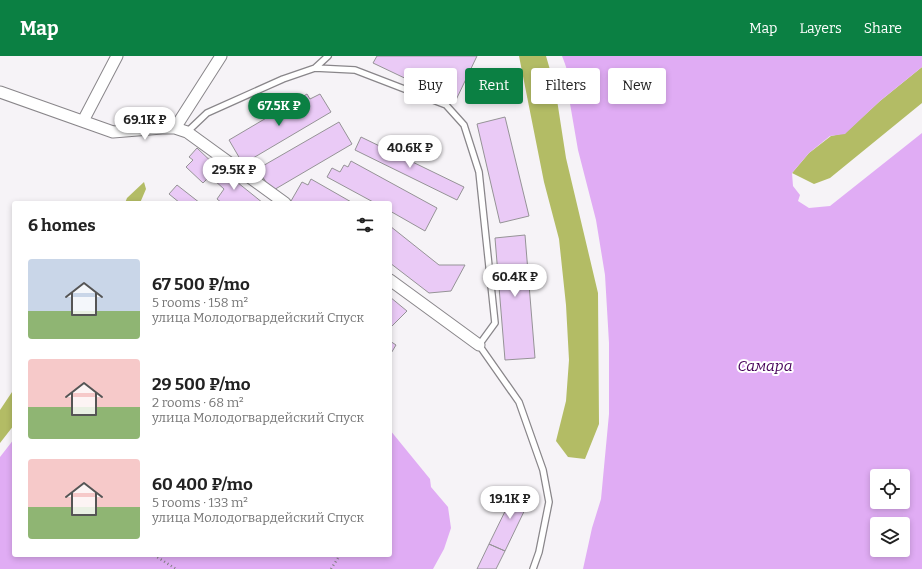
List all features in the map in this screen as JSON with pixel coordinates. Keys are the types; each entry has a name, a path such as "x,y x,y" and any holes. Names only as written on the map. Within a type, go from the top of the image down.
{"street":[{"path":"83,122 117,56"},
{"path":"175,128 221,56"},
{"path":"0,92 114,132 175,128 187,132 282,201"},
{"path":"392,281 479,345"}],"lane":[{"path":"187,132 206,113 315,68 328,56"},
{"path":"315,68 355,70 446,105 464,125 479,172 495,322 479,345 519,402 543,470 549,502 539,552 533,569"}],"path":[{"path":"157,557 176,569"},
{"path":"332,569 339,557"}],"green space":[{"path":"519,56 546,56 549,68 531,68 531,104 558,104 566,158 598,293 599,424 585,459 568,457 556,441 566,401 569,360 566,305 559,239 544,182 523,76 523,68 521,68"},
{"path":"922,67 922,103 830,178 814,184 792,173 809,153 831,136 845,133 880,101"},
{"path":"144,182 146,189 141,201 126,201 127,198"},
{"path":"12,392 12,428 0,443 0,410"}],"water":[{"name":"Самара","path":"562,56 922,56 922,67 880,101 845,134 830,136 809,153 792,173 793,186 800,195 798,201 809,208 830,206 922,133 922,569 583,569 592,528 601,499 609,414 609,343 605,275 596,220 578,150 570,104 600,104 600,68 566,68"},
{"path":"392,432 430,479 431,487 448,507 451,528 444,549 433,569 0,569 0,457 12,442 12,557 392,557"}],"building":[{"path":"377,56 477,56 471,68 465,68 465,81 457,98 457,68 404,68 404,78 373,63"},
{"path":"307,94 310,99 320,94 331,112 243,164 229,140"},
{"path":"505,117 529,216 500,223 477,124"},
{"path":"339,122 352,144 272,191 262,176 258,179 254,171"},
{"path":"361,137 464,187 457,200 355,150"},
{"path":"197,148 218,168 203,183 186,167 193,160 189,157"},
{"path":"351,161 437,208 425,231 392,212 392,201 371,201 327,177 332,168 340,172 344,165 348,167"},
{"path":"222,170 261,201 220,201 217,199 224,189 214,180"},
{"path":"311,179 350,201 291,201 302,182 308,185"},
{"path":"177,185 197,201 178,201 169,194"},
{"path":"392,228 439,265 465,265 451,291 429,293 392,265"},
{"path":"525,235 535,358 505,360 495,238"},
{"path":"392,299 407,311 392,326"},
{"path":"392,342 396,345 392,352"},
{"path":"516,489 531,497 505,551 489,544"},
{"path":"489,544 505,551 496,569 477,569"}]}
